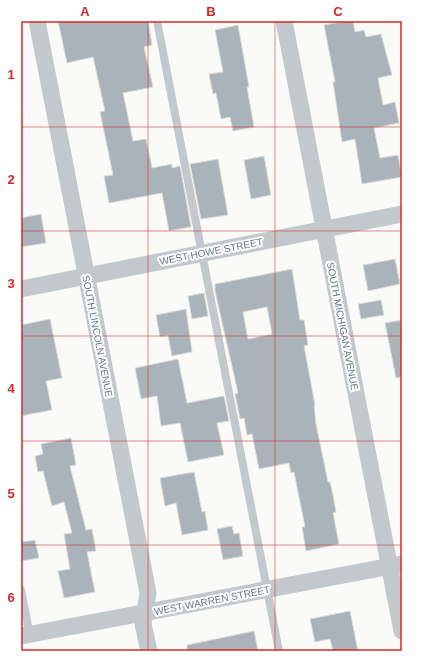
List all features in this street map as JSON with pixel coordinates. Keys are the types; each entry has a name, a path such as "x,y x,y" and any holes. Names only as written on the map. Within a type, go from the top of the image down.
{"street":[{"name":"SOUTH LINCOLN AVENUE","path":"37,21 148,593 143,624 149,651"},
{"name":"SOUTH MICHIGAN AVENUE","path":"284,21 324,229 396,565 402,630"},
{"name":"WEST HOWE STREET","path":"21,289 402,214"},
{"name":"WEST WARREN STREET","path":"25,636 396,565"}],"lane":[{"path":"157,21 201,253 269,590 279,651"},
{"path":"21,590 25,636"}],"building":[{"path":"58,21 148,21 152,45 144,47 153,87 123,93 133,141 146,139 152,168 172,164 172,168 180,166 191,227 169,231 162,193 109,203 104,176 113,175 100,112 105,111 93,57 67,63"},
{"path":"353,21 355,32 364,30 366,37 381,34 392,75 378,78 383,105 395,102 399,123 374,128 380,158 398,155 402,177 362,184 355,139 342,142 333,82 335,82 324,25"},
{"path":"238,25 249,87 247,87 254,127 233,131 230,117 221,119 216,93 213,94 209,74 223,72 215,30"},
{"path":"264,156 271,195 251,199 244,160"},
{"path":"218,159 228,215 201,219 190,164"},
{"path":"41,214 46,243 21,247 21,218"},
{"path":"395,259 400,284 368,291 363,265"},
{"path":"292,269 300,320 304,320 308,345 304,346 315,405 316,424 328,482 330,482 333,495 336,512 333,513 339,544 306,551 302,527 305,527 294,472 291,473 289,463 259,469 252,434 247,435 244,418 240,419 235,394 238,393 215,291 215,284","holes":["267,307 272,334 248,339 243,312"]},
{"path":"204,293 208,316 192,319 188,296"},
{"path":"381,300 384,315 361,319 358,304"},
{"path":"186,309 192,352 172,356 168,335 160,337 156,315"},
{"path":"50,319 62,378 46,381 52,410 21,416 21,325"},
{"path":"402,320 402,377 396,378 385,323"},
{"path":"178,359 187,403 224,396 229,421 217,423 224,455 188,462 180,423 161,426 157,396 141,399 135,368"},
{"path":"71,438 76,465 70,466 86,530 92,529 96,551 87,552 95,592 64,598 58,571 70,569 64,534 72,533 64,502 52,506 43,471 38,472 35,456 43,454 41,444"},
{"path":"194,472 202,512 205,511 208,530 182,535 176,503 165,506 160,478"},
{"path":"232,526 234,534 239,533 243,556 223,560 217,529"},
{"path":"35,540 39,558 21,561 21,542"},
{"path":"350,611 358,651 333,651 330,639 315,642 310,619"},
{"path":"254,631 258,651 187,651 187,645"}]}
